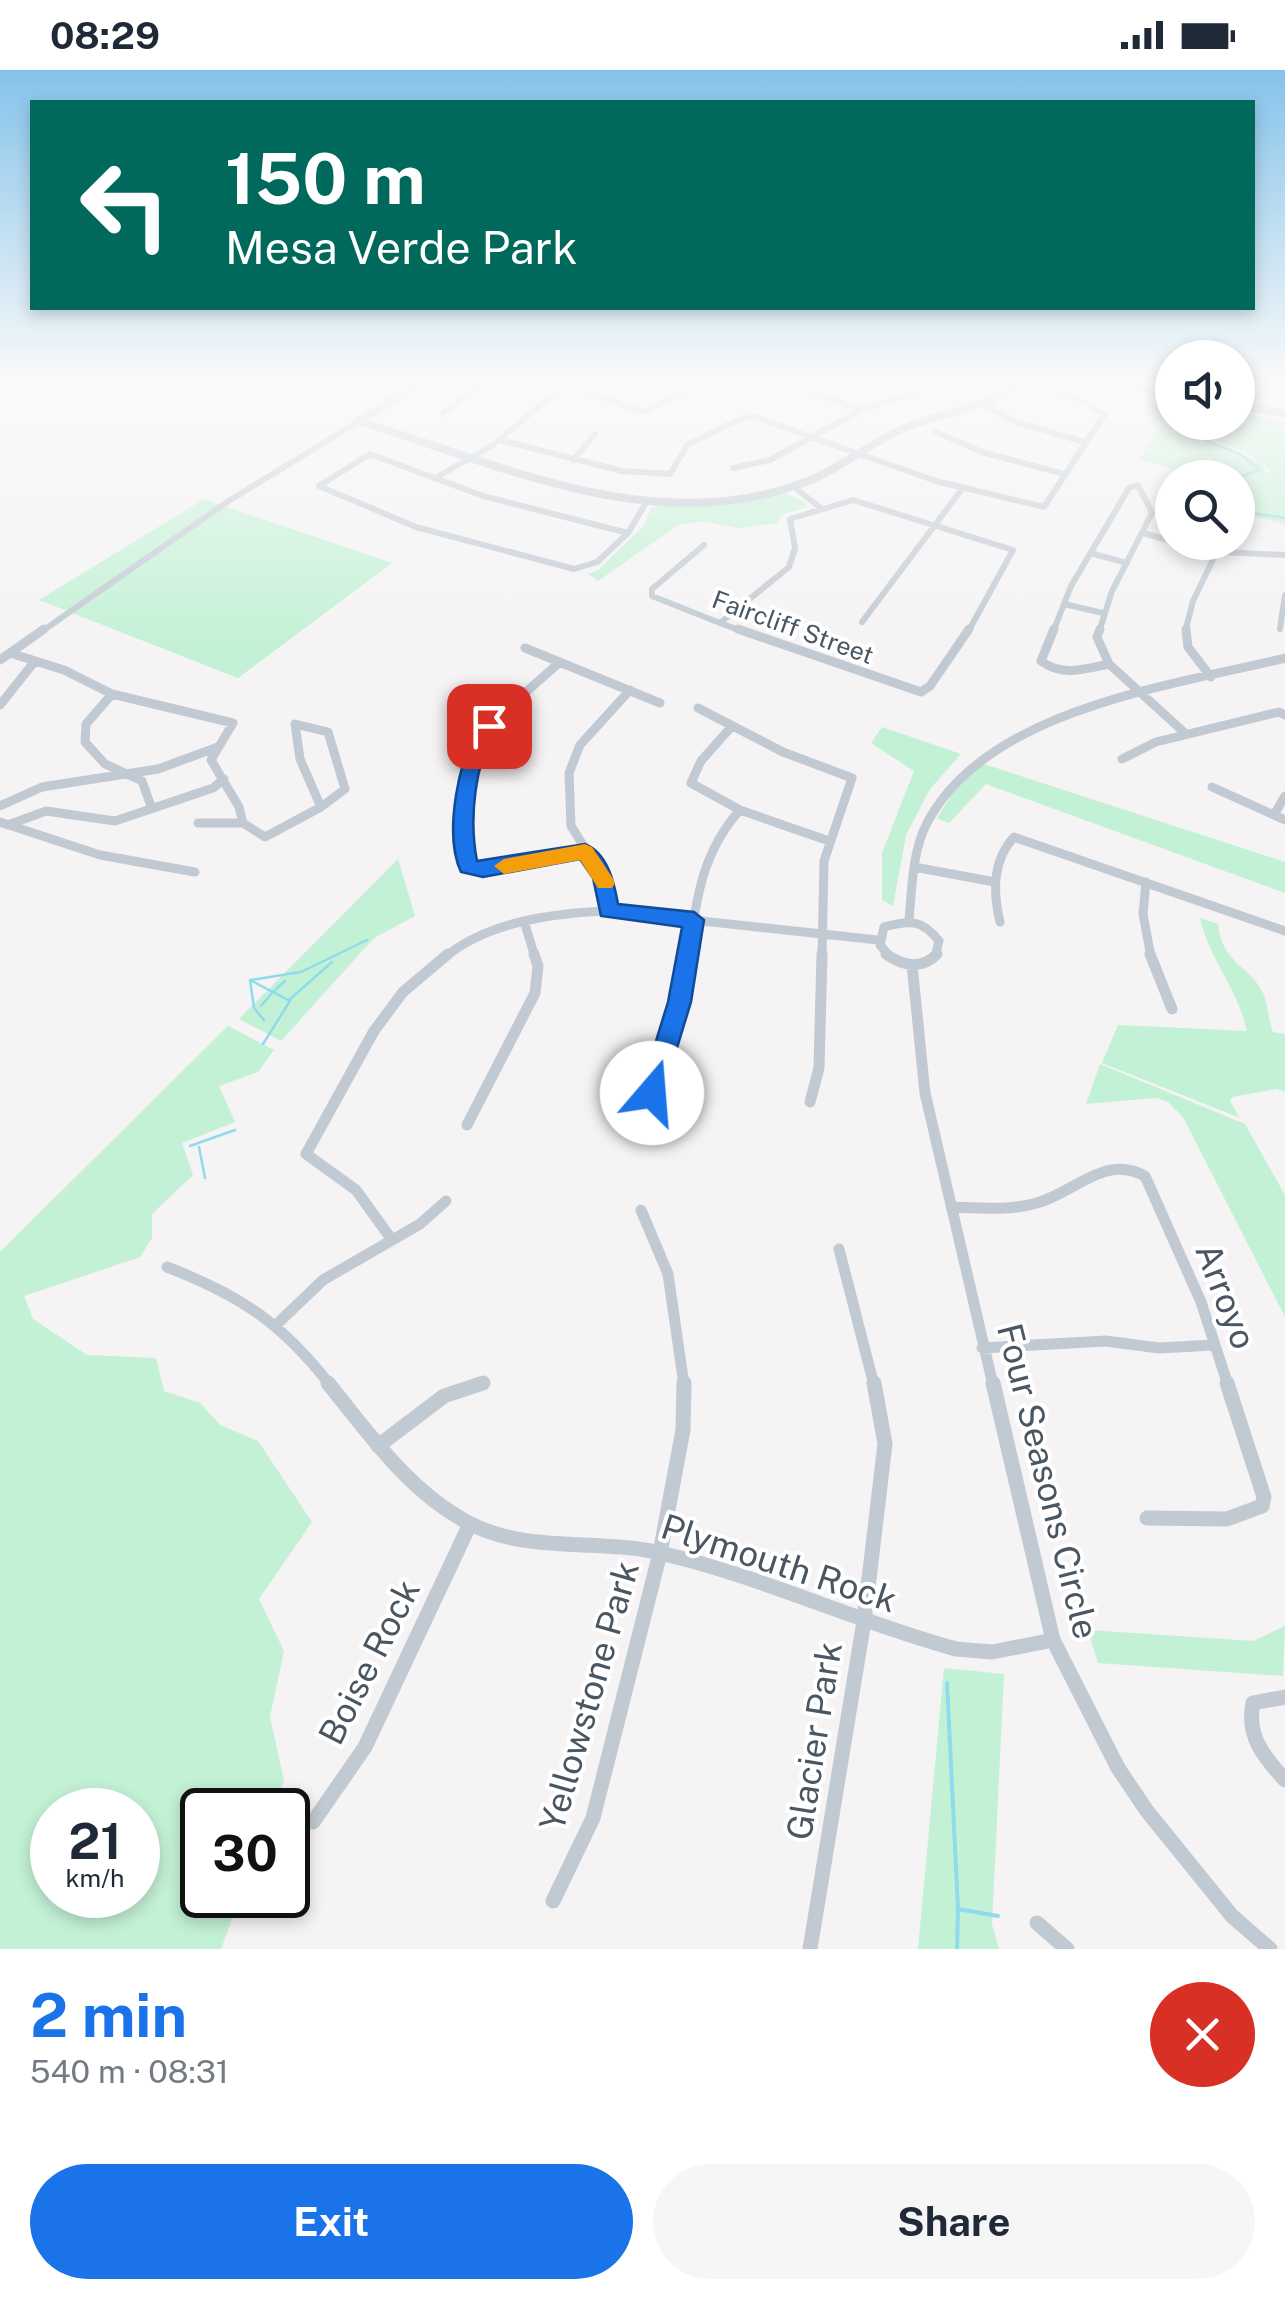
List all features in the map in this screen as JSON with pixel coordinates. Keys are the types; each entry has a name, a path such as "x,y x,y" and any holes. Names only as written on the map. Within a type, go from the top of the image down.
{"street":[{"path":"0,660 275,472"},
{"path":"342,472 319,486 426,530 585,568 628,533 646,501"},
{"path":"418,472 493,499 628,533"},
{"path":"435,478 446,472"},
{"path":"512,472 561,486 646,501 736,499 794,487 823,472"},
{"path":"633,472 671,472"},
{"path":"915,472 962,489 1044,507 1066,472"},
{"path":"1055,472 1064,474"},
{"path":"1110,664 1068,672 1042,663 1064,604 1090,553 1129,488 1138,485 1152,508 1102,614 1097,637 1110,664 1186,734"},
{"path":"794,487 822,509"},
{"path":"862,622 880,605 906,561 962,489"},
{"path":"720,623 789,567 795,548 790,519 853,500 937,526"},
{"name":"Faircliff Street","path":"704,545 652,589 652,596 921,692 930,686 982,612 1013,550 937,526"},
{"path":"1143,534 1155,537"},
{"path":"1090,553 1127,563"},
{"path":"1255,554 1285,556"},
{"path":"1211,677 1192,658 1183,640 1192,606 1213,560"},
{"path":"1280,629 1285,595"},
{"path":"1064,604 1102,614"},
{"path":"524,648 660,703"},
{"path":"10,653 112,694 233,723 211,760 243,823"},
{"path":"910,920 920,840 938,804 968,769 996,747 1054,718 1285,658"},
{"path":"0,705 35,660"},
{"path":"560,662 501,714 478,741 462,836 468,867 496,868 585,852"},
{"path":"609,911 603,877 585,852 568,815 572,760 630,690"},
{"path":"112,694 86,724 86,742 104,764 142,781 150,806"},
{"path":"698,708 783,752 852,778 824,861 819,1068 810,1102"},
{"path":"1122,760 1156,742 1282,713"},
{"path":"198,823 243,823 265,837 321,807 345,789 328,732 295,724 300,760 321,807"},
{"path":"732,726 701,761 691,783 740,810 830,841"},
{"path":"0,806 18,794 60,783 124,776 198,758 222,746"},
{"path":"4,823 46,811 115,821 150,806 213,788 224,779"},
{"path":"1212,788 1285,820"},
{"path":"1274,816 1285,796"},
{"path":"642,1123 675,1022 708,851 740,810"},
{"path":"4,823 100,855 196,872"},
{"path":"1000,922 994,882 1004,850 1014,836 1285,931"},
{"path":"914,867 994,882"},
{"path":"1146,882 1143,916 1157,976 1172,1009"},
{"path":"392,1240 364,1195 351,1182 306,1154 374,1031 403,992 468,942 524,921 565,912 609,911 878,940 893,960 912,966 931,961 940,948 935,934 910,920 884,927 878,940"},
{"path":"468,1125 535,993 538,966 524,921"},
{"name":"Four Seasons Circle","path":"912,966 925,1092 1053,1640 1118,1768 1147,1811 1232,1916 1270,1949"},
{"name":"Arroyo","path":"950,1207 1039,1203 1116,1166 1137,1170 1150,1186 1214,1345 1256,1467 1262,1506 1228,1519 1147,1518"},
{"path":"277,1324 323,1280 420,1224 446,1201"},
{"name":"Yellowstone Park","path":"554,1901 593,1818 660,1552 683,1430 684,1379 668,1274 640,1210"},
{"name":"Glacier Park","path":"810,1949 864,1621 886,1444 880,1404 839,1249"},
{"name":"Plymouth Rock","path":"168,1267 209,1284 277,1324 315,1365 378,1446 429,1497 470,1524 517,1538 660,1552 956,1648 992,1652 1053,1640"},
{"path":"982,1348 1106,1341 1159,1348 1214,1345"},
{"path":"378,1446 444,1396 483,1383"},
{"name":"Boise Rock","path":"313,1822 365,1746 470,1524"},
{"path":"1285,1697 1253,1703 1249,1715 1252,1738 1285,1780"},
{"path":"1036,1923 1067,1949"}],"green space":[{"path":"1255,472 1285,472 1285,524 1255,517"},
{"path":"786,493 807,504 806,508 781,515 778,523 736,528 703,521 678,525 598,581 588,574 597,571 643,527 651,508 657,505 725,504"},
{"path":"204,499 392,563 238,678 39,600"},
{"path":"882,727 961,754 930,789 906,835 893,906 882,900 882,853 914,771 871,743"},
{"path":"984,764 1285,862 1285,893 986,784 949,823 937,818 958,785"},
{"path":"398,859 415,916 374,938 281,1041 239,1019"},
{"path":"1200,918 1218,924 1224,947 1262,991 1273,1032 1285,1034 1285,1092 1276,1089 1232,1097 1230,1101 1240,1118 1102,1063 1118,1025 1247,1031"},
{"path":"228,1026 274,1050 258,1072 219,1086 235,1122 182,1143 193,1175 152,1214 152,1238 140,1257 24,1296 33,1319 87,1355 156,1358 164,1391 200,1403 220,1425 258,1441 312,1522 259,1599 284,1651 270,1717 284,1781 281,1788 180,1788 180,1918 232,1918 221,1949 0,1949 0,1252"},
{"path":"1100,1064 1245,1124 1285,1195 1285,1317 1183,1117 1168,1102 1157,1098 1086,1104"},
{"path":"1285,1626 1283,1676 1098,1663 1088,1630 1253,1641"},
{"path":"944,1668 1004,1674 992,1924 999,1949 918,1949"}],"waterway":[{"path":"1255,514 1285,518"},
{"path":"251,980 301,972 367,940"},
{"path":"289,1000 332,962"},
{"path":"263,1044 290,1001 250,980 254,1008 264,1020"},
{"path":"273,992 285,981"},
{"path":"261,1006 272,993"},
{"path":"190,1146 235,1130"},
{"path":"199,1147 205,1178"},
{"path":"947,1683 958,1909"},
{"path":"957,1949 958,1909"},
{"path":"958,1909 998,1916"}],"slow traffic":[{"path":"504,866 585,852 605,883"}],"route":[{"path":"489,726 474,750 462,836 462,852 468,867 483,869 585,852 603,877 609,911 694,920 680,1002 652,1093"}]}
